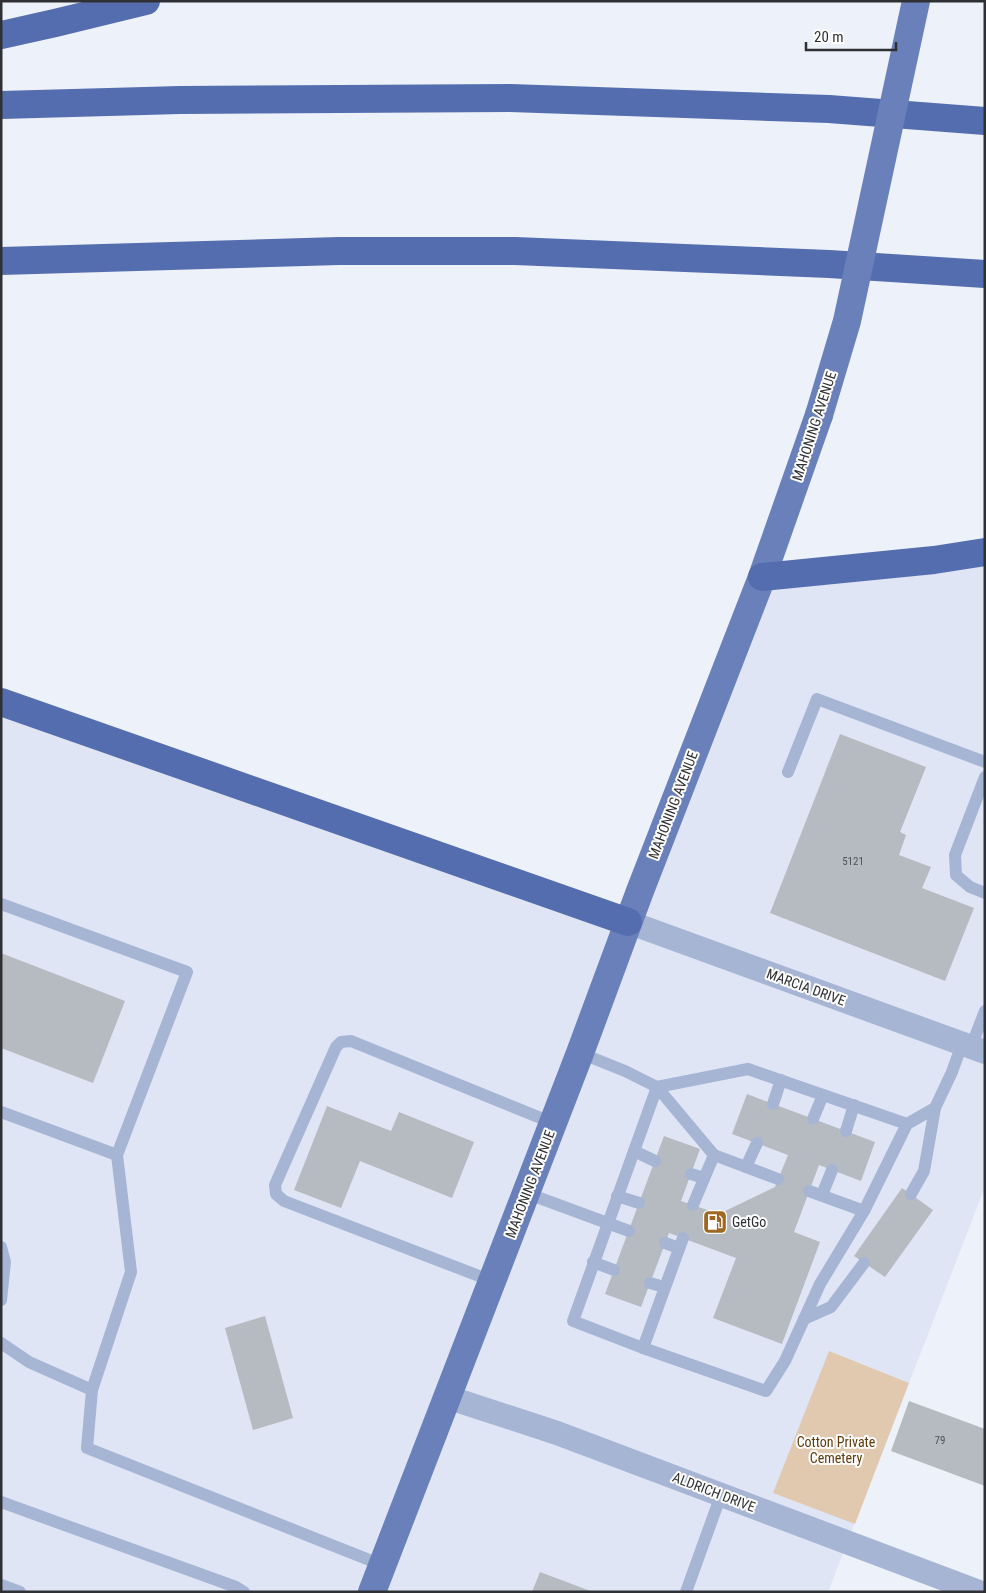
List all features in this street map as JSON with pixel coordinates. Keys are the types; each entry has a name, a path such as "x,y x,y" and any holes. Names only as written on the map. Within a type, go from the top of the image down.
{"highway":[{"path":"1,35 146,1"},
{"path":"1,105 180,100 510,98 829,109 985,121"},
{"path":"1,261 339,251 515,251 829,264 985,274"},
{"path":"762,577 934,560 985,552"},
{"path":"1,702 628,922"}],"main road":[{"name":"MAHONING AVENUE","path":"372,1592 762,577 819,415 847,321 916,1"}],"street":[{"name":"MARCIA DRIVE","path":"628,922 973,1048"},
{"name":"ALDRICH DRIVE","path":"447,1397 557,1433 979,1592"}],"lane":[{"path":"788,772 817,699 985,762"},
{"path":"985,777 955,855 956,875 970,887 985,893"},
{"path":"1,904 187,972 117,1155 131,1272 92,1390 87,1448 382,1565"},
{"path":"911,1194 924,1171 934,1108 952,1072 973,1048 985,1011"},
{"path":"492,1281 284,1201 276,1194 275,1185 336,1047 341,1042 351,1041 553,1123"},
{"path":"580,1054 657,1087 714,1154 778,1179"},
{"path":"657,1087 748,1069 907,1124"},
{"path":"773,1104 781,1080"},
{"path":"657,1087 573,1322 766,1391 785,1361 820,1284 864,1211 907,1124 934,1108"},
{"path":"813,1119 823,1094"},
{"path":"846,1131 854,1105"},
{"path":"1,1112 117,1155"},
{"path":"746,1166 757,1143"},
{"path":"634,1151 654,1161"},
{"path":"693,1205 714,1154"},
{"path":"822,1195 832,1170"},
{"path":"691,1174 704,1178"},
{"path":"809,1191 864,1211"},
{"path":"526,1193 629,1231"},
{"path":"617,1196 639,1203"},
{"path":"643,1348 681,1243 665,1243"},
{"path":"1,1247 5,1262 1,1300"},
{"path":"594,1262 614,1270"},
{"path":"804,1319 832,1307 864,1263"},
{"path":"650,1283 664,1287"},
{"path":"1,1343 29,1362 92,1390"},
{"path":"686,1592 722,1495"},
{"path":"1,1502 240,1589"},
{"path":"1,1584 20,1592"}],"shaded area":[{"path":"985,552 985,1187 828,1592 1,1592 1,702 628,922 762,577"}],"green space":[{"name":"Cotton Private Cemetery","path":"829,1351 909,1383 855,1524 773,1493"}],"building":[{"path":"840,734 926,767 900,832 906,835 899,855 931,867 922,888 974,908 945,981 770,913"},
{"path":"1,953 125,1001 93,1083 1,1048"},
{"name":"GetGo","path":"747,1094 875,1142 861,1181 819,1165 794,1232 820,1242 782,1344 713,1318 736,1258 669,1233 641,1307 605,1294 664,1136 700,1149 681,1201 719,1214 775,1187 788,1155 732,1134"},
{"path":"327,1106 391,1131 399,1112 474,1142 452,1198 360,1161 341,1208 294,1190"},
{"path":"902,1188 933,1210 885,1277 854,1256"},
{"path":"265,1316 293,1418 253,1430 225,1328"},
{"path":"909,1401 985,1429 985,1486 891,1451"},
{"path":"540,1572 593,1592 532,1592"}],"place":[{"name":"GetGo","path":"715,1222"}]}
